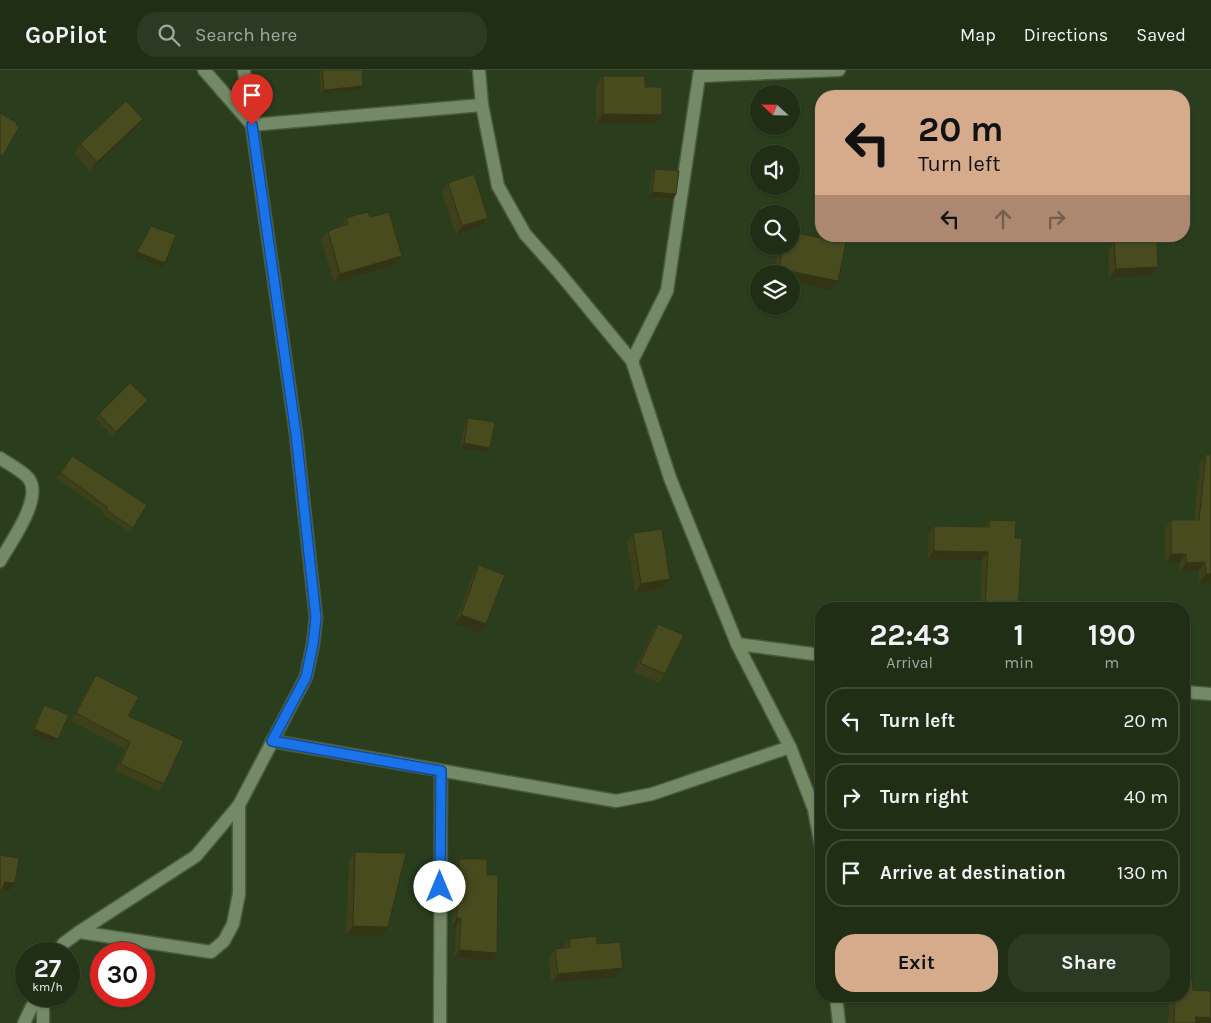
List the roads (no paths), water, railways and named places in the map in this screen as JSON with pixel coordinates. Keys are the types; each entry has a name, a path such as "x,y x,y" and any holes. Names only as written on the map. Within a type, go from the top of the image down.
{"street":[{"path":"204,70 252,125"},
{"path":"65,942 196,856 239,805 306,677 313,644 316,618 296,434 244,70"},
{"path":"480,70 482,105 498,186 525,234 632,361 670,478 737,644 790,747 815,814"},
{"path":"632,361 667,291 700,73 839,70"},
{"path":"252,125 482,105"},
{"path":"0,458 29,479 33,494 30,508 0,561"},
{"path":"737,644 815,654"},
{"path":"1190,692 1211,694"},
{"path":"272,741 616,801 652,794 790,747"},
{"path":"440,1023 441,771"},
{"path":"79,932 211,952 224,940 234,924 238,894 239,805"},
{"path":"837,1002 839,1023"},
{"path":"24,1023 32,1007"},
{"path":"42,1023 43,1007"}]}
